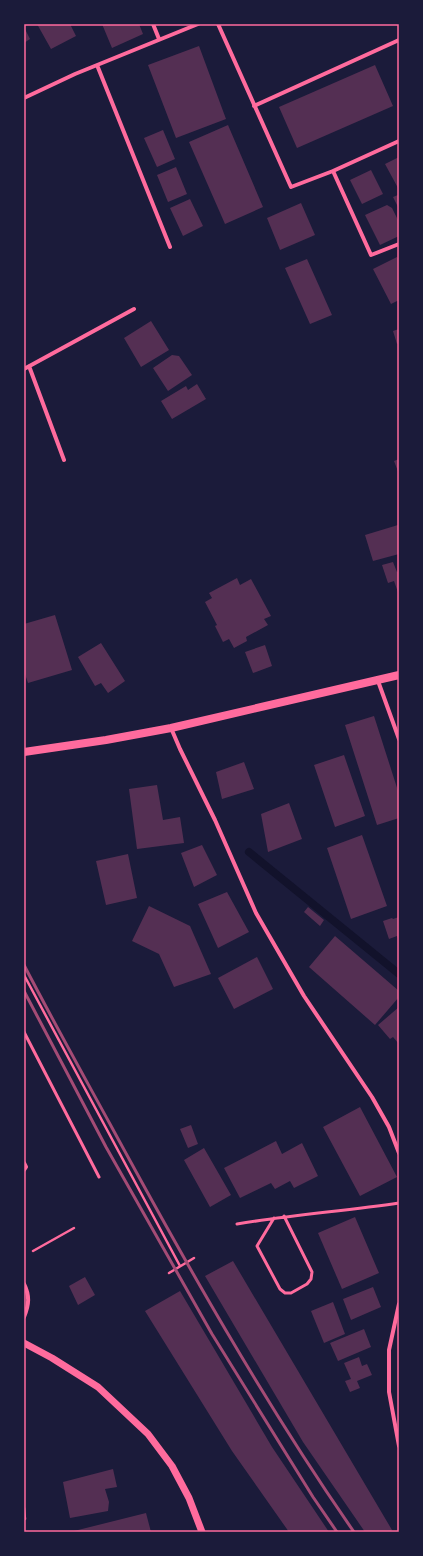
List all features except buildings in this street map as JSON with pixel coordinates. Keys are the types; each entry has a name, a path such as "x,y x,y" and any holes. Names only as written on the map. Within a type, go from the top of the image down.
{"main road":[{"path":"24,752 106,740 172,728 399,675"}],"street":[{"path":"153,24 160,39"},
{"path":"24,98 96,65 198,24"},
{"path":"218,24 291,187 333,171 399,141"},
{"path":"254,106 399,40"},
{"path":"96,65 170,247"},
{"path":"333,171 371,256 399,244"},
{"path":"24,369 134,309"},
{"path":"29,366 64,460"},
{"path":"378,681 399,739"},
{"path":"172,728 180,749 260,919 304,996 372,1097 389,1127 399,1153"},
{"path":"24,1163 26,1167 24,1170"},
{"path":"24,1284 28,1292 28,1303 24,1317"},
{"path":"399,1304 389,1350 389,1392 399,1446"},
{"path":"24,1343 52,1358 98,1387 148,1434 172,1466 189,1498 202,1532"}],"lane":[{"path":"24,1032 99,1177"},
{"path":"237,1224 284,1216 352,1210 399,1203"},
{"path":"274,1218 256,1246 280,1289 285,1293 291,1293 307,1284 312,1279 312,1272 284,1216"}],"path":[{"path":"24,975 145,1204 180,1266"},
{"path":"33,1251 74,1228"},
{"path":"169,1273 194,1258"},
{"path":"24,1508 24,1520"}],"waterway":[{"path":"249,852 399,974"}],"railway":[{"path":"24,965 139,1176 227,1332 257,1383 354,1532"},
{"path":"24,991 106,1147 212,1334 313,1497 337,1532"}]}
